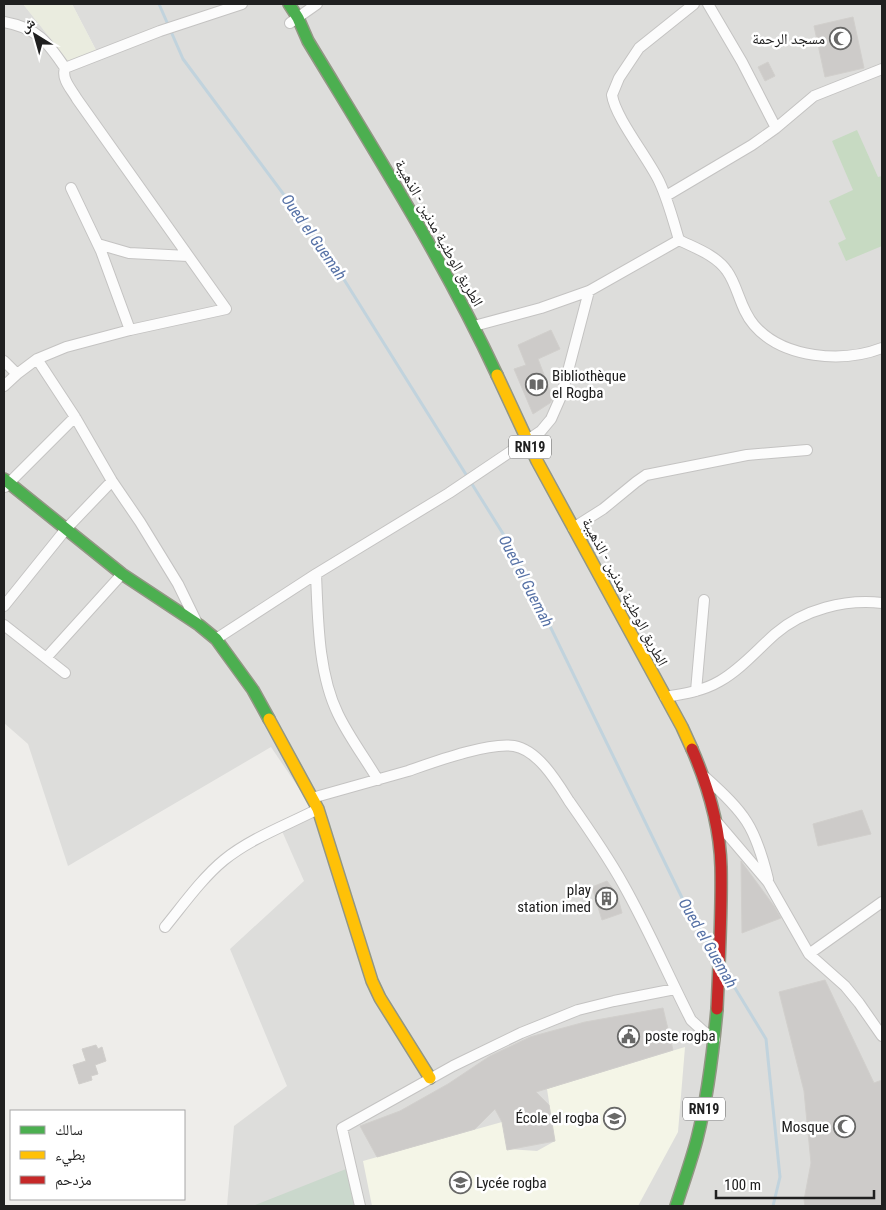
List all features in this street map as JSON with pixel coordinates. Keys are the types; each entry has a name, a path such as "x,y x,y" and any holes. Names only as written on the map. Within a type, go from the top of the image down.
{"main road":[{"name":"الطريق الوطنية مدنين - الذهيبة","path":"278,4 294,21 308,41 400,193 474,326 527,441 686,735 703,774 715,820 721,866 717,1008 706,1100 697,1140 676,1206"},
{"name":"الطريق الوطنية مدنين - الذهيبة","path":"289,4 294,21"},
{"path":"5,483 122,574 198,625 216,639 229,655 253,690 318,809 372,981 380,998 430,1078"}],"street":[{"path":"65,68 160,31 242,4"},
{"path":"294,21 317,4"},
{"path":"694,4 660,29 639,48 623,70 613,91 613,99 620,115 666,196 679,240 720,263 728,271 738,296 754,325 774,341 798,351 827,356 862,354 882,348"},
{"path":"708,4 742,62 776,128"},
{"path":"4,22 23,26 36,34 48,45 65,68"},
{"path":"4,386 36,359 66,347 130,330 226,309 77,99 65,78 63,72 65,68"},
{"path":"666,196 720,165 776,128 814,96 882,69"},
{"path":"71,188 98,244 130,330"},
{"path":"474,326 541,308 589,291 679,240"},
{"path":"98,244 129,253 188,256"},
{"path":"216,639 316,574 418,512 527,441 546,426 562,394 589,291"},
{"path":"36,359 75,417 112,481 178,584 198,625"},
{"path":"4,361 16,374"},
{"path":"5,483 75,417"},
{"path":"573,528 603,509 646,475 747,455 807,450"},
{"path":"4,606 66,529 112,481"},
{"path":"46,658 122,574"},
{"path":"316,574 322,655 330,692 344,725 378,780"},
{"path":"696,691 704,600"},
{"path":"665,697 696,691 719,682 738,669 776,633 818,609 869,601 882,603"},
{"path":"4,625 65,673"},
{"path":"312,798 464,753 503,745 525,749 534,755 552,775 594,836 624,884 691,1020 714,1039"},
{"path":"703,774 729,798 749,824 758,842 768,882"},
{"path":"165,927 224,860 270,833 318,809"},
{"path":"715,820 768,882 809,954 845,986 882,1036"},
{"path":"809,954 882,902"},
{"path":"360,1206 342,1128 430,1078 514,1036 578,1010 675,989"}],"shaded area":[{"path":"4,4 23,4 69,61 96,50 72,4 882,4 882,1206 227,1206 234,1126 287,1086 230,949 304,881 282,831 315,812 271,747 68,866 28,744 4,723"},
{"path":"23,4 72,4 96,50 68,61"},
{"path":"685,1047 678,1132 638,1206 372,1206 363,1161 502,1122 507,1149 537,1151 555,1141 547,1089"}],"green space":[{"path":"857,130 878,177 882,176 882,246 846,261 838,243 846,239 829,201 853,190 832,141"},
{"path":"346,1169 354,1206 253,1206"}],"building":[{"path":"853,17 864,68 825,77 814,26"},
{"path":"768,62 775,76 765,81 758,67"},
{"path":"551,330 560,349 538,359 553,398 550,403 533,414 514,369 526,365 518,345"},
{"path":"862,810 871,834 818,846 813,824"},
{"path":"741,861 781,918 742,933"},
{"name":"play station imed","path":"607,881 617,894 622,913 602,920 592,887"},
{"name":"Mosque","path":"825,980 874,1083 882,1080 882,1206 805,1206 804,1200 811,1163 804,1091 779,992"},
{"path":"663,1008 673,1050 536,1092 549,1105 555,1141 507,1150 502,1122 495,1109 475,1129 377,1157 360,1126 400,1111 448,1084 490,1056 530,1037 585,1022"},
{"path":"96,1045 98,1049 102,1047 106,1061 95,1065 98,1074 91,1076 92,1080 79,1084 73,1065 86,1061 82,1049"}],"waterway":[{"name":"Oued el Guemah","path":"159,4 183,59 328,254 512,548 687,908 712,950"},
{"name":"Oued el Guemah","path":"724,970 766,1039 780,1177 773,1206"}],"traffic: fast":[{"path":"289,4 298,18 308,41 431,247 497,375"},
{"path":"4,479 122,574 199,625 216,639 253,690 269,719"},
{"path":"676,1206 701,1123 710,1074 717,1009"}],"traffic: slow":[{"path":"497,375 537,461 682,727 692,749"},
{"path":"269,719 318,809 372,981 380,998 430,1078"}],"traffic: jam":[{"path":"692,749 712,807 720,852 721,902 717,1009"}],"place":[{"name":"مسجد الرحمة","path":"841,39"},
{"name":"Bibliothèque el Rogba","path":"536,385"},
{"name":"play station imed","path":"607,899"},
{"name":"poste rogba","path":"629,1036"},
{"name":"École el rogba","path":"615,1118"},
{"name":"Mosque","path":"845,1127"},
{"name":"Lycée rogba","path":"460,1183"}]}
